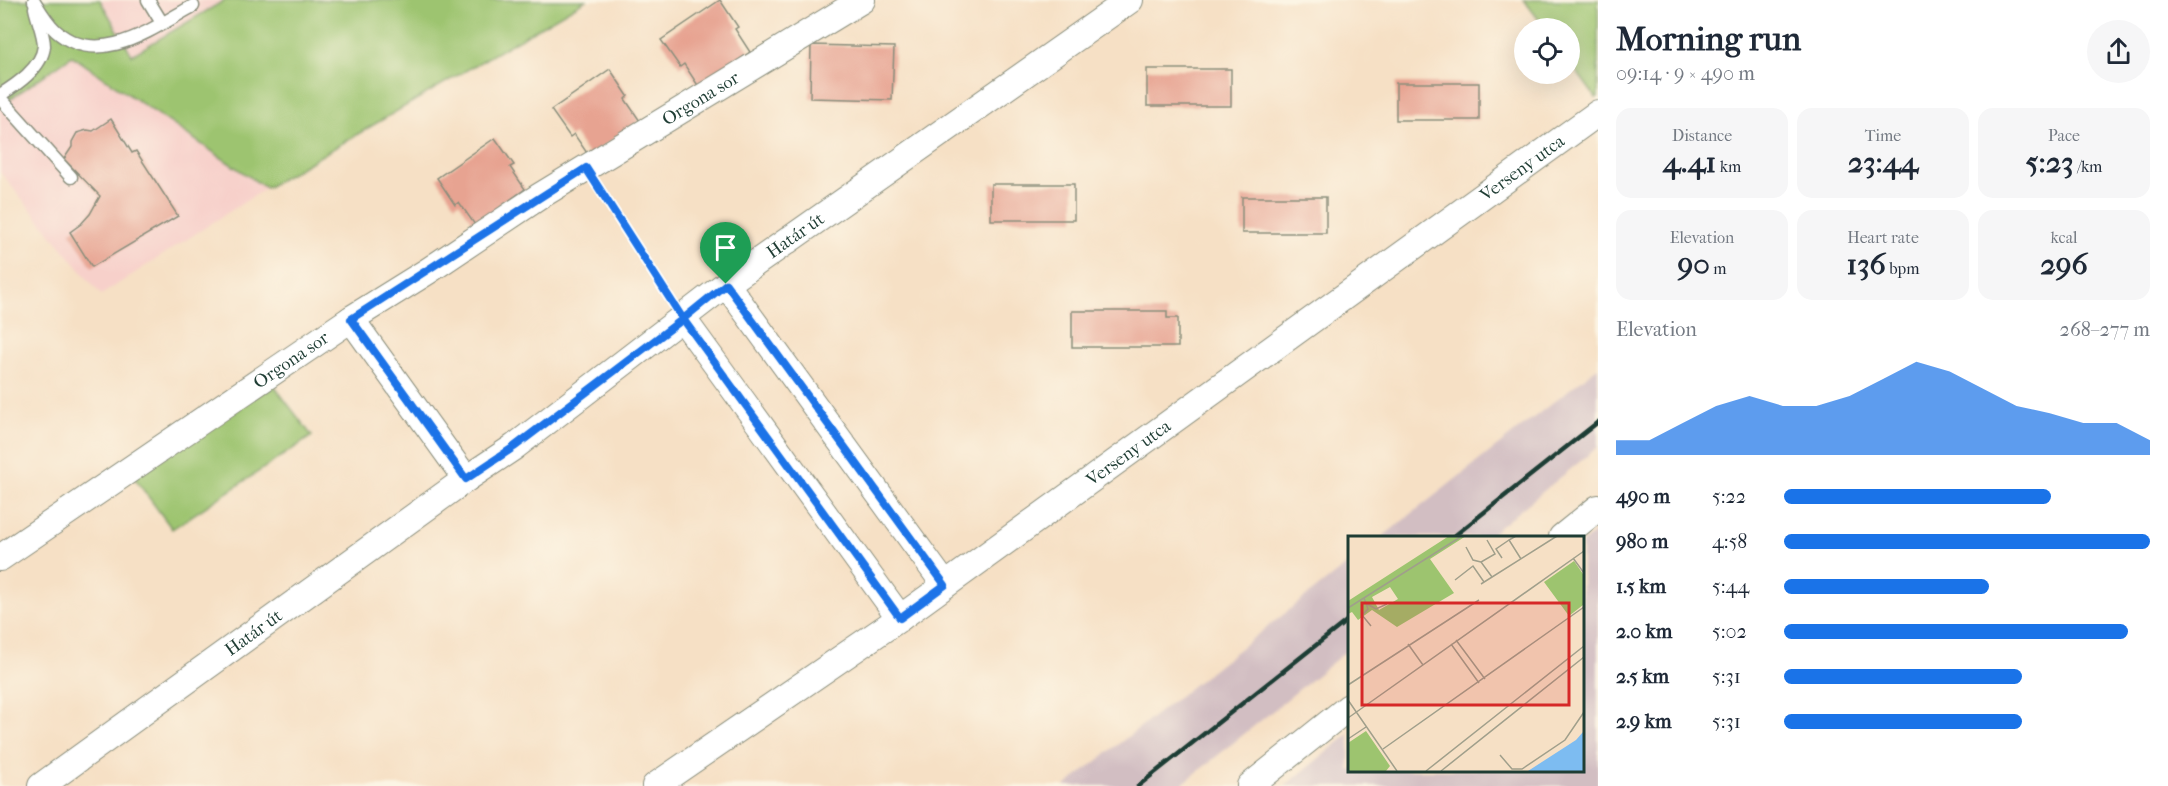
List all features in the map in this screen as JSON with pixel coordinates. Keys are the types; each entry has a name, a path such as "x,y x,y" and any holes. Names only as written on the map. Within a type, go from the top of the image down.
{"street":[{"name":"Orgona sor","path":"0,558 351,319 586,168 862,0"},
{"name":"Határ út","path":"41,786 466,479 514,447 726,284 1130,0"},
{"name":"Verseny utca","path":"655,786 900,618 1598,113"},
{"path":"726,284 945,585"},
{"path":"351,319 466,479"},
{"path":"683,319 900,618"},
{"path":"1563,536 1598,508"},
{"path":"1250,786 1348,708"}],"lane":[{"path":"148,0 162,23"},
{"path":"34,1 56,31 72,41 90,46 108,46 126,42 193,6"},
{"path":"34,1 44,45 30,72 0,97 71,177"}],"path":[{"path":"586,168 683,319"}],"shaded area":[{"path":"100,0 225,0 132,55"},
{"path":"72,56 266,188 101,295 0,172 0,107"},
{"path":"1598,367 1598,447 1488,536 1383,536"},
{"path":"1598,530 1598,786 1285,786 1348,735 1348,771 1583,771 1583,542"},
{"path":"1348,564 1348,650 1180,786 1065,786"}],"green space":[{"path":"0,0 100,0 132,55 225,0 586,0 266,188 72,56 0,106"},
{"path":"1524,0 1598,0 1598,97 1596,98 1580,76 1580,18 1538,18"},
{"path":"272,383 312,436 172,529 133,476"}],"building":[{"path":"720,0 738,27 735,29 750,52 699,87 684,64 680,67 661,40"},
{"path":"811,45 894,47 892,100 810,98"},
{"path":"610,69 628,96 625,99 640,121 589,156 574,134 570,137 551,110"},
{"path":"1147,69 1231,69 1231,106 1147,106"},
{"path":"1396,83 1479,83 1479,120 1396,120"},
{"path":"111,119 132,153 136,151 178,216 92,267 70,232 90,214 100,196 64,159 77,133 93,131"},
{"path":"495,138 514,165 510,167 525,189 475,225 459,202 455,205 437,178"},
{"path":"991,184 1074,184 1074,220 991,220"},
{"path":"1242,197 1326,197 1326,233 1242,233"},
{"path":"1072,311 1167,311 1167,318 1178,318 1178,347 1072,347"}],"railway":[{"path":"1454,536 1598,422"},
{"path":"1138,786 1348,620"}],"route":[{"path":"726,284 683,319 586,168 351,319 466,479 514,447 683,319 900,618 945,585 726,284"}]}
